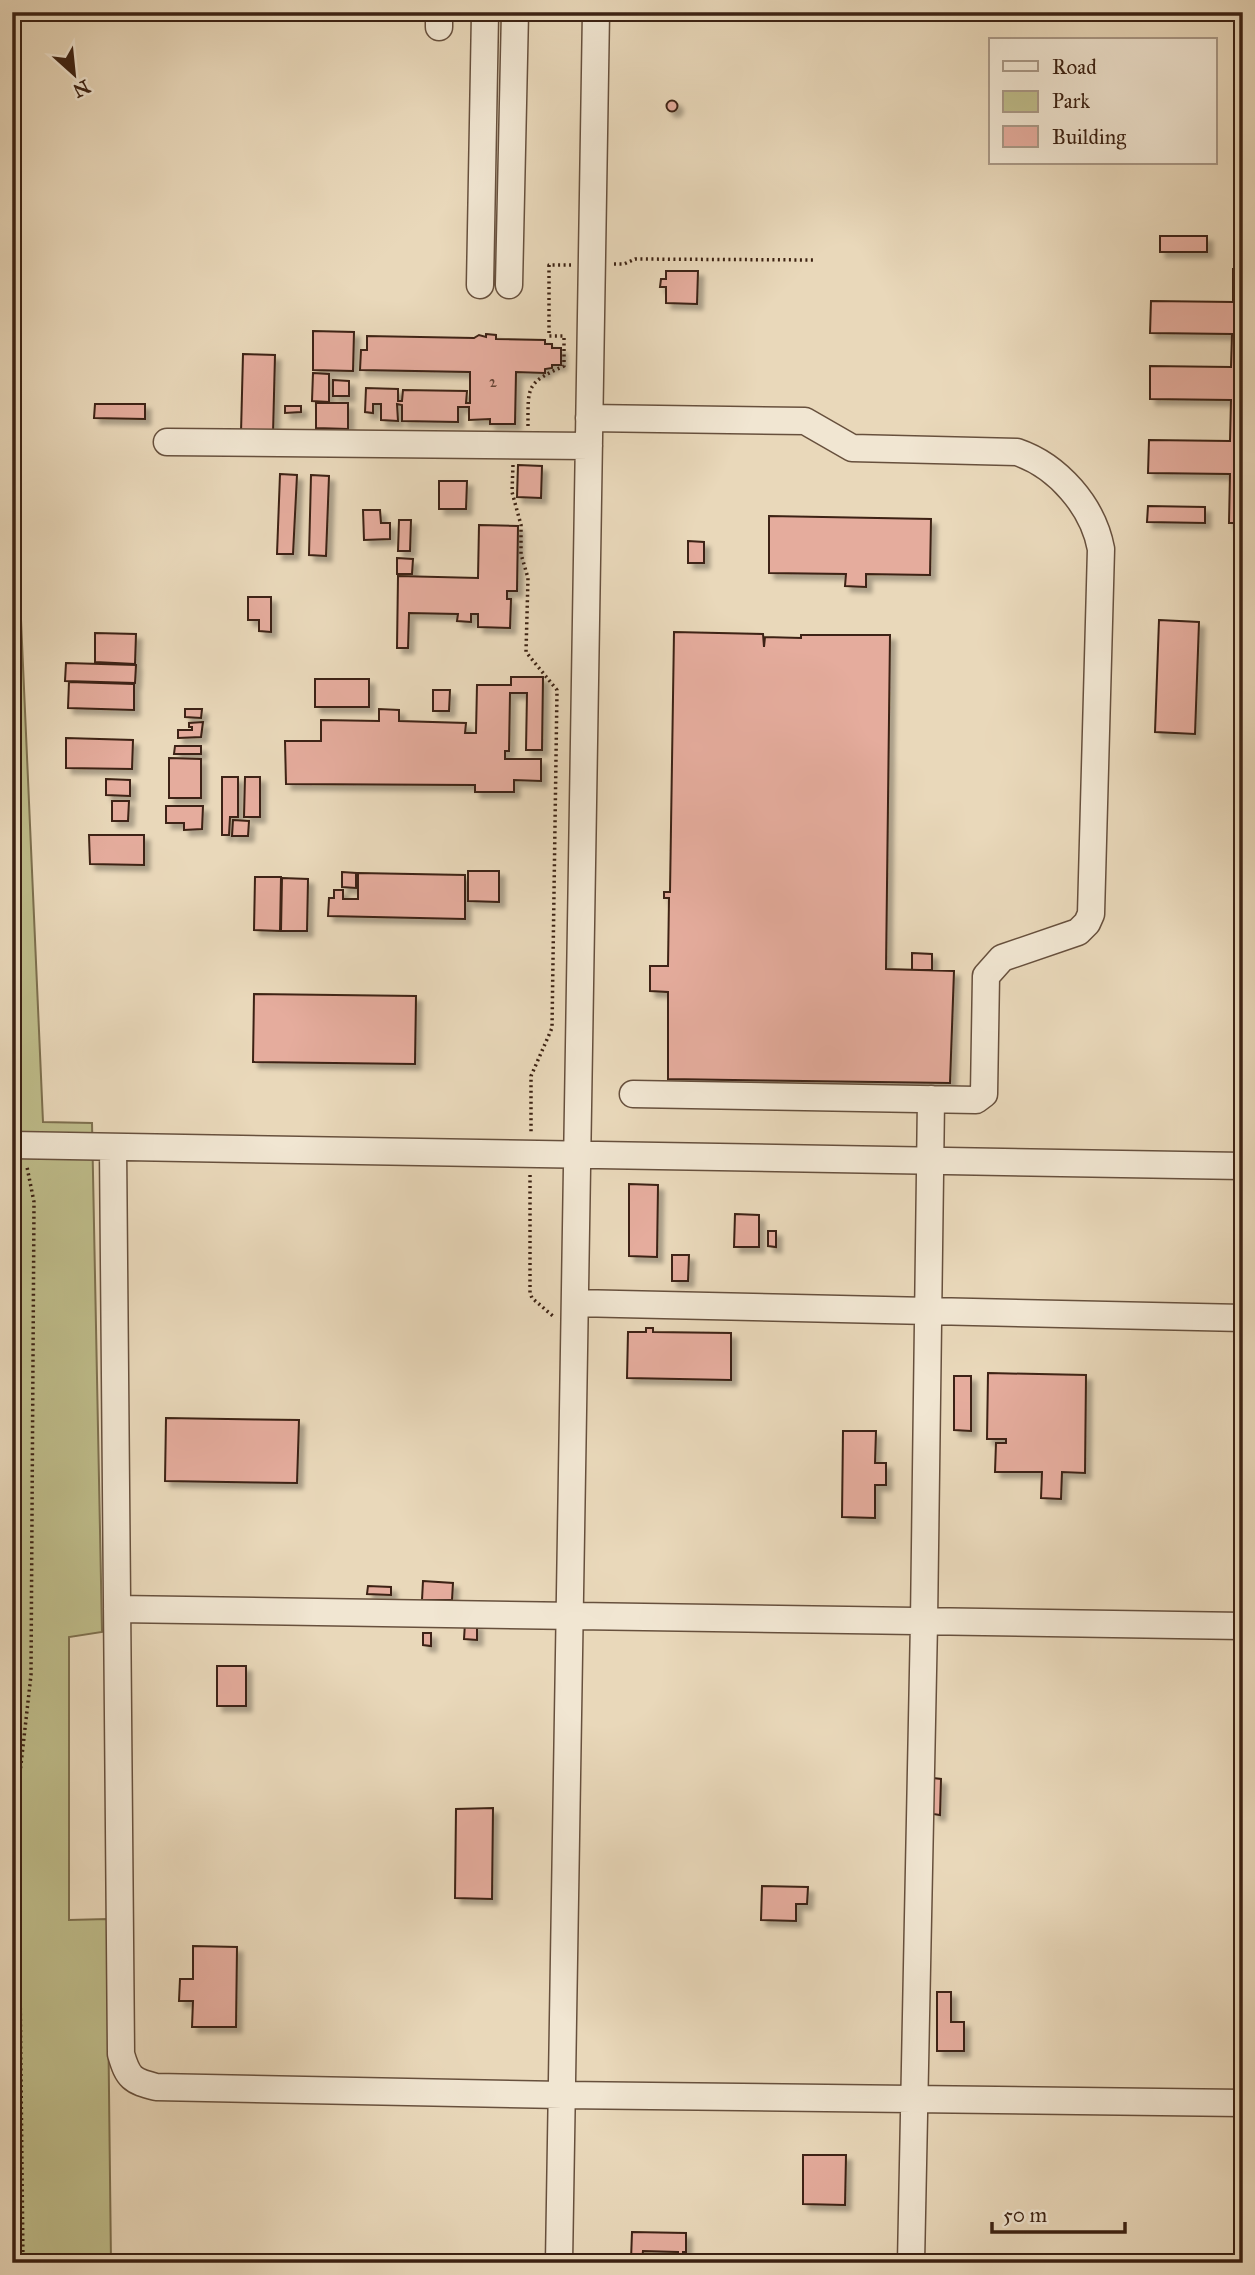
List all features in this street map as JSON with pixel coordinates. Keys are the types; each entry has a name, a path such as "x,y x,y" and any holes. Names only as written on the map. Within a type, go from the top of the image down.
{"lane":[{"path":"509,285 515,12"},
{"path":"559,2263 596,12"},
{"path":"480,285 485,14"},
{"path":"589,418 805,421 852,448 1017,452 1033,457 1072,490 1098,529 1101,549 1091,915 1078,932 1002,958 986,976 984,1094 976,1100 633,1094"},
{"path":"167,442 589,446"},
{"path":"911,2263 931,1099"},
{"path":"17,1145 1243,1166"},
{"path":"113,1147 121,2054 127,2073 137,2083 156,2087 562,2095 1243,2103"},
{"path":"575,1303 1243,1318"},
{"path":"117,1609 1243,1626"}],"path":[{"path":"12,1113 17,1145 34,1202 31,1675 18,1791 23,2263"}],"green space":[{"path":"12,414 43,1122 92,1123 102,1632 69,1637 69,1920 107,1919 111,2263 12,2263"}],"building":[{"path":"672,101 676,102 676,110 672,111 668,110 667,106 668,102"},
{"path":"1160,236 1207,236 1207,252 1160,252"},
{"path":"1233,269 1243,270 1243,523 1229,523 1230,474 1148,473 1149,440 1230,441 1231,400 1150,399 1150,366 1231,367 1232,334 1150,333 1151,301 1233,302"},
{"path":"666,271 698,271 697,304 666,303 666,287 660,287 661,279 666,279"},
{"path":"313,331 354,332 353,371 313,370"},
{"path":"486,334 496,335 496,339 545,340 545,344 552,344 552,348 561,348 561,365 552,365 552,368 545,369 545,373 516,372 515,424 490,424 490,419 469,420 469,407 458,407 458,422 402,421 402,405 397,404 398,421 381,420 381,404 373,404 373,413 365,412 366,388 398,389 398,401 402,401 403,390 467,391 466,403 470,403 470,372 360,370 361,350 367,350 367,336 474,338 479,335 486,337"},
{"path":"243,354 275,355 273,434 241,433"},
{"path":"313,373 329,374 329,402 312,401"},
{"path":"333,380 349,381 349,396 333,396"},
{"path":"316,403 348,403 348,429 316,428"},
{"path":"95,404 145,404 145,419 94,418"},
{"path":"285,406 301,406 301,412 285,413"},
{"path":"518,465 542,466 541,498 517,497"},
{"path":"280,474 297,475 293,554 277,554"},
{"path":"311,475 329,476 326,556 309,555"},
{"path":"439,481 467,481 466,509 439,509"},
{"path":"1148,506 1205,507 1205,523 1147,522"},
{"path":"363,510 380,510 381,523 390,523 390,539 364,540"},
{"path":"769,516 931,519 930,575 866,574 866,587 845,586 846,574 769,573"},
{"path":"399,520 411,520 410,551 398,551"},
{"path":"479,525 518,526 517,591 507,591 507,599 511,599 510,628 478,627 478,614 471,614 471,622 457,621 458,614 409,613 408,648 397,648 398,576 478,578"},
{"path":"688,541 704,542 704,563 688,563"},
{"path":"397,558 413,559 412,574 397,574"},
{"path":"248,597 271,597 271,632 259,631 259,620 248,620"},
{"path":"1159,620 1199,622 1195,734 1155,732"},
{"path":"674,632 763,634 764,647 765,637 890,635 886,969 954,971 950,1083 668,1079 668,992 650,991 650,966 668,966 669,898 664,898 664,892 670,892"},
{"path":"95,633 136,634 135,664 95,662"},
{"path":"66,663 136,665 135,683 65,681"},
{"path":"511,677 543,677 542,750 526,750 527,693 510,693 509,751 505,751 505,759 541,759 541,781 514,780 514,792 475,792 475,785 286,784 285,741 321,741 321,720 379,721 379,709 399,710 399,721 466,723 465,733 476,733 477,685 511,685"},
{"path":"315,679 369,679 369,707 315,707"},
{"path":"69,682 134,684 134,710 68,708"},
{"path":"433,690 450,690 449,711 433,711"},
{"path":"185,709 202,709 201,718 185,717"},
{"path":"203,722 201,737 178,738 178,730 192,730 189,723"},
{"path":"66,738 133,740 132,769 66,768"},
{"path":"175,746 201,746 201,754 174,754"},
{"path":"169,758 201,759 201,798 169,798"},
{"path":"222,777 238,777 238,817 230,817 229,835 222,835"},
{"path":"245,777 260,777 260,817 244,817"},
{"path":"106,779 130,780 130,796 106,795"},
{"path":"112,801 129,801 128,821 112,821"},
{"path":"166,806 203,806 202,829 184,830 184,823 166,823"},
{"path":"233,820 249,821 248,836 232,836"},
{"path":"89,835 144,835 144,865 90,864"},
{"path":"468,871 499,871 499,902 468,901"},
{"path":"342,872 356,873 356,888 342,887"},
{"path":"358,873 465,875 465,919 328,916 329,898 334,898 334,890 343,890 343,899 358,899"},
{"path":"255,877 281,877 280,931 254,930"},
{"path":"282,878 308,879 307,931 281,931"},
{"path":"912,953 932,954 932,970 912,970"},
{"path":"254,994 416,996 415,1064 253,1062"},
{"path":"629,1184 658,1185 657,1257 629,1256"},
{"path":"735,1214 759,1215 759,1247 734,1247"},
{"path":"768,1231 776,1231 776,1247 768,1246"},
{"path":"672,1255 689,1255 688,1281 672,1281"},
{"path":"646,1328 653,1328 653,1332 731,1333 731,1380 627,1378 628,1332 646,1332"},
{"path":"988,1373 1086,1375 1085,1473 1062,1472 1061,1499 1041,1498 1042,1472 995,1472 996,1443 1006,1443 1006,1439 987,1439"},
{"path":"954,1376 971,1376 971,1431 954,1430"},
{"path":"166,1418 299,1420 297,1483 165,1481"},
{"path":"843,1431 876,1431 875,1463 886,1463 886,1485 875,1485 875,1518 842,1517"},
{"path":"423,1581 453,1583 452,1600 422,1600"},
{"path":"368,1586 391,1587 391,1595 367,1594"},
{"path":"465,1623 477,1624 477,1640 464,1639"},
{"path":"423,1633 431,1633 431,1646 423,1645"},
{"path":"217,1666 246,1666 246,1706 217,1706"},
{"path":"933,1778 941,1779 940,1815 933,1814"},
{"path":"493,1808 492,1899 455,1898 456,1809"},
{"path":"762,1886 808,1887 807,1904 796,1904 796,1921 761,1920"},
{"path":"193,1946 237,1947 236,2027 192,2027 193,2001 179,2001 180,1979 193,1979"},
{"path":"937,1992 951,1992 951,2022 964,2022 964,2051 937,2051"},
{"path":"803,2155 846,2155 845,2205 803,2204"},
{"path":"632,2232 686,2233 686,2252 678,2255 678,2252 643,2251 642,2260 631,2260"}]}
